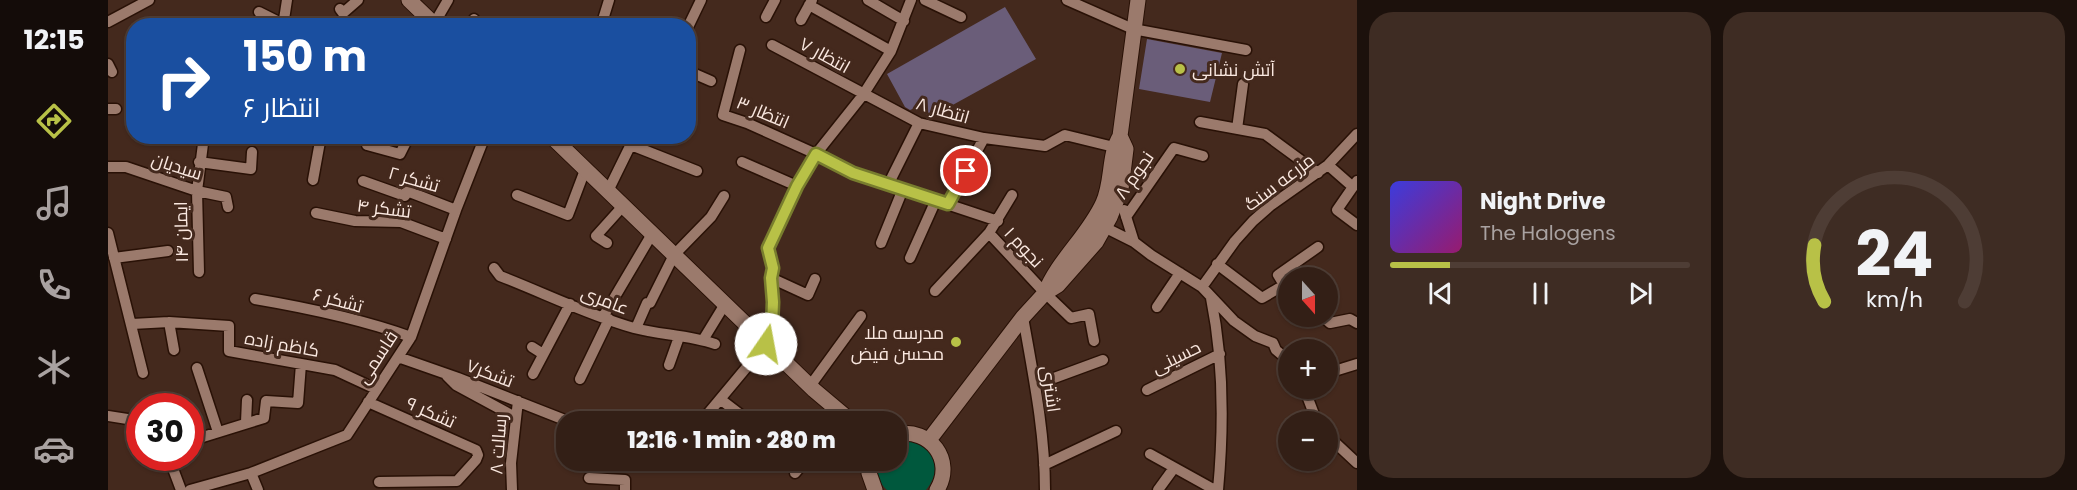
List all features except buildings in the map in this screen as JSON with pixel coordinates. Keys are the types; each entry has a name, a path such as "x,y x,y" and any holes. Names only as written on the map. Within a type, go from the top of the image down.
{"main road":[{"path":"409,0 428,18"},
{"path":"929,440 1023,317 1045,293 1058,285 1096,242 1117,141 1138,0"},
{"path":"1101,219 1121,189 1126,149 1117,141"},
{"path":"561,144 585,170 837,411"},
{"path":"907,432 920,435 929,440 942,457 943,478 937,490"},
{"path":"869,471 875,490"}],"street":[{"path":"113,16 149,0"},
{"path":"284,18 287,0"},
{"path":"340,9 343,13 358,0"},
{"path":"439,18 448,0"},
{"path":"603,18 609,0"},
{"path":"692,18 701,0"},
{"path":"766,17 775,0"},
{"path":"868,0 904,21"},
{"path":"710,411 766,344 772,326 773,302 771,278 773,268 768,248 797,186 816,154 863,94 891,51 911,0"},
{"path":"925,0 962,17"},
{"path":"1067,0 1133,29 1246,50"},
{"path":"801,20 811,2 891,51"},
{"path":"259,12 270,18"},
{"name":"انتظار ۷","path":"772,45 863,94"},
{"name":"انتظار ۳","path":"740,50 723,115 747,123 816,154"},
{"path":"696,74 711,81"},
{"path":"1237,129 1243,84"},
{"name":"انتظار ۸","path":"863,94 919,123 984,138 1045,146 1065,135 1117,141"},
{"path":"1200,122 1265,134 1318,173"},
{"path":"888,185 919,123"},
{"name":"مزرعه سنگ","path":"1202,287 1235,241 1261,213 1328,165 1357,134"},
{"path":"948,204 984,138"},
{"name":"ایمان ۱۴","path":"199,272 197,191 203,144"},
{"path":"313,180 320,144"},
{"path":"367,144 400,154 405,144"},
{"name":"قاسمی","path":"190,490 251,473 347,435 411,337 482,144"},
{"path":"608,191 632,144"},
{"path":"639,144 697,171"},
{"name":"نجوم ۸","path":"1126,216 1174,148 1203,156"},
{"path":"200,162 251,169 252,152"},
{"path":"816,154 853,173 998,221"},
{"path":"742,162 797,186"},
{"path":"1328,165 1356,183 1337,210 1357,225"},
{"name":"سیدیان","path":"108,167 126,167 197,191 226,197 228,207"},
{"path":"517,195 568,215 585,170"},
{"name":"تشکر ۲","path":"363,181 405,196 407,191 456,210"},
{"path":"881,243 903,189"},
{"path":"1121,189 1134,242"},
{"name":"نجوم ۱","path":"1012,195 989,233 1045,293"},
{"path":"636,328 647,303 650,303 675,255 711,217 724,196"},
{"path":"910,258 936,200"},
{"path":"607,243 596,236 623,206"},
{"name":"تشکر ۴","path":"316,213 355,221 401,222 446,239"},
{"path":"1101,219 1123,237 1202,287 1234,321 1256,336 1272,343 1278,352"},
{"path":"108,233 143,373"},
{"path":"934,291 989,233"},
{"path":"580,379 606,318 652,234"},
{"path":"1289,267 1318,247"},
{"path":"114,258 168,251"},
{"path":"1217,264 1262,298 1278,291"},
{"name":"عامری","path":"497,272 570,304 636,328 715,344"},
{"path":"1157,307 1180,273"},
{"path":"771,278 808,295 815,279"},
{"path":"1045,293 1071,318 1089,314 1094,341"},
{"path":"1150,454 1216,490 1223,430 1220,354 1211,298"},
{"name":"تشکر ۶","path":"255,299 315,310 386,328 411,337"},
{"path":"533,374 570,304"},
{"path":"703,340 725,304"},
{"path":"810,386 861,316"},
{"name":"اشتری","path":"1023,317 1035,385 1048,488"},
{"path":"1338,321 1350,319 1357,323"},
{"path":"169,322 174,350"},
{"name":"کاظم زاده","path":"132,324 169,322 229,326 229,351 335,370 376,389"},
{"path":"669,365 679,337"},
{"path":"532,347 543,354"},
{"name":"حسینی","path":"1147,390 1220,354"},
{"name":"تشکر۷","path":"398,357 556,416"},
{"path":"1035,385 1103,360"},
{"path":"204,436 264,418 266,401 298,403 301,364"},
{"path":"1338,370 1357,364"},
{"path":"197,368 218,432"},
{"path":"444,374 456,385 515,417"},
{"path":"720,399 736,411"},
{"path":"246,422 247,400"},
{"name":"رسالت ۸","path":"512,490 511,464 518,401"},
{"name":"تشکر ۹","path":"368,402 476,450 478,455 476,460 457,486"},
{"path":"108,416 126,419"},
{"path":"1044,465 1116,431"},
{"path":"1338,445 1357,463"},
{"path":"1158,490 1174,468"},
{"path":"174,471 182,490"},
{"path":"251,473 258,490"},
{"path":"589,478 625,480 625,490"},
{"path":"379,482 457,486"}],"green space":[{"path":"907,440 918,442 931,453 934,459 935,471 926,490 887,490 878,471 907,471"}],"place":[{"name":"آتش نشانی","path":"1180,69"},
{"name":"مدرسه ملا محسن فیض","path":"956,342"}],"route":[{"path":"766,344 772,326 773,302 771,278 773,268 768,248 783,213 816,154 853,173 948,204 966,171"}]}
